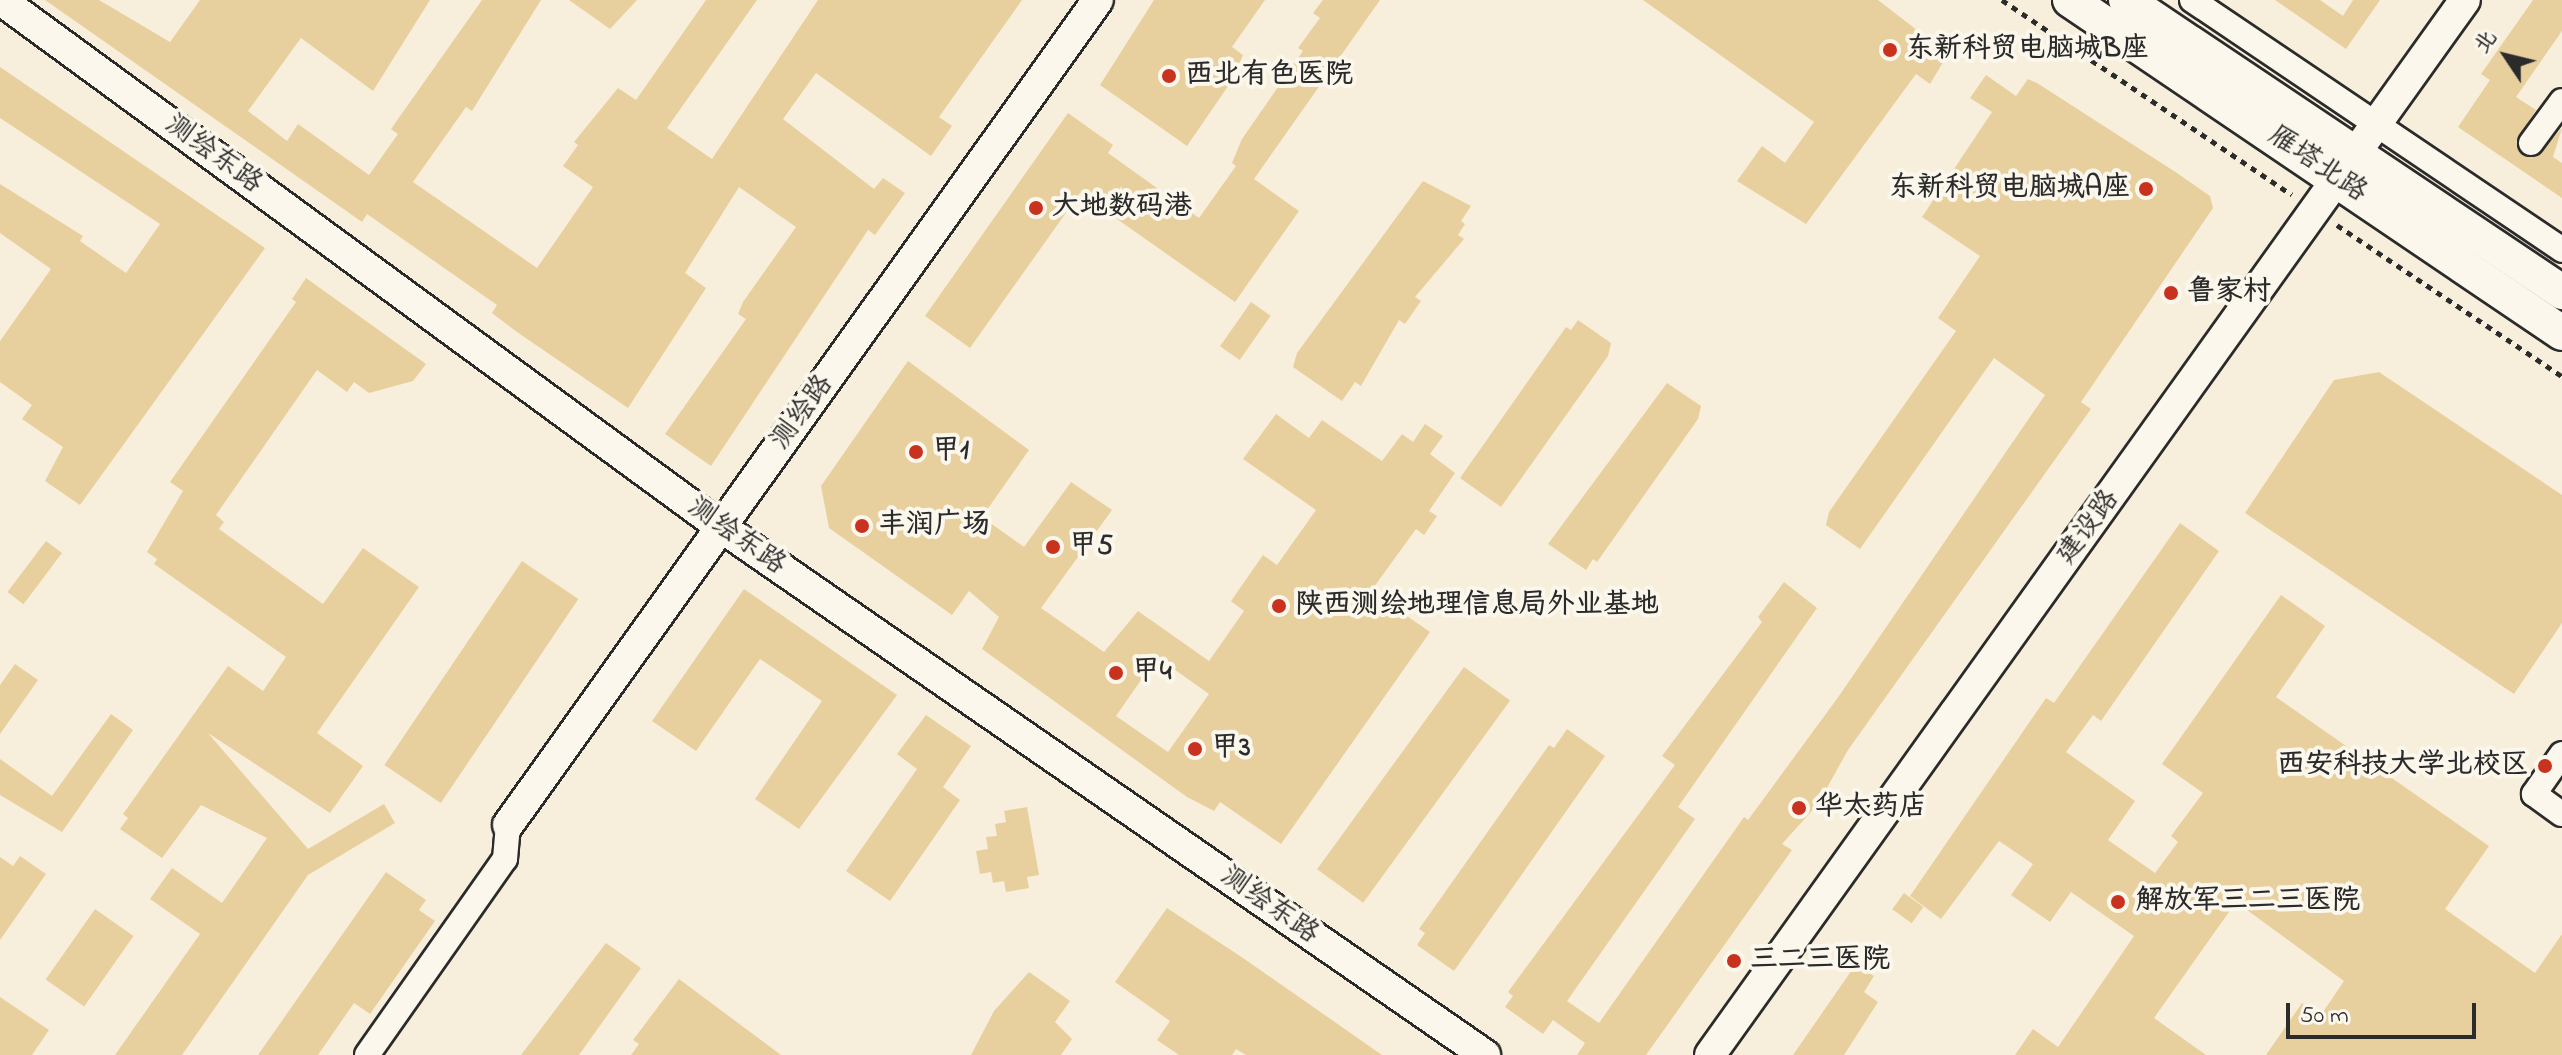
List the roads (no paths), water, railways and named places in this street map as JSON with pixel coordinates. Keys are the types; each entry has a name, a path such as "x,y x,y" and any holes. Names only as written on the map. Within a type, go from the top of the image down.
{"main road":[{"name":"雁塔北路","path":"2070,0 2359,153 2562,333"},
{"name":"雁塔北路","path":"2126,0 2359,153 2562,292"}],"street":[{"name":"测绘东路","path":"1,0 721,527 1485,1055"},
{"name":"测绘路","path":"508,825 1098,0"},
{"path":"2192,0 2359,153 2562,250"},
{"name":"建设路","path":"1710,1055 2317,212 2465,0"},
{"path":"2531,143 2562,101"},
{"path":"2562,754 2534,794 2562,814"},
{"path":"367,1055 505,859 508,825"}],"place":[{"name":"东新科贸电脑城B座","path":"1890,50"},
{"name":"西北有色医院","path":"1169,76"},
{"name":"东新科贸电脑城A座","path":"2146,189"},
{"name":"大地数码港","path":"1036,208"},
{"name":"鲁家村","path":"2171,293"},
{"name":"甲1","path":"916,452"},
{"name":"丰润广场","path":"862,526"},
{"name":"甲5","path":"1053,547"},
{"name":"陕西测绘地理信息局外业基地","path":"1279,606"},
{"name":"甲4","path":"1116,673"},
{"name":"甲3","path":"1195,749"},
{"name":"西安科技大学北校区","path":"2545,766"},
{"name":"华太药店","path":"1799,808"},
{"name":"解放军三二三医院","path":"2118,902"},
{"name":"三二三医院","path":"1734,961"}]}
